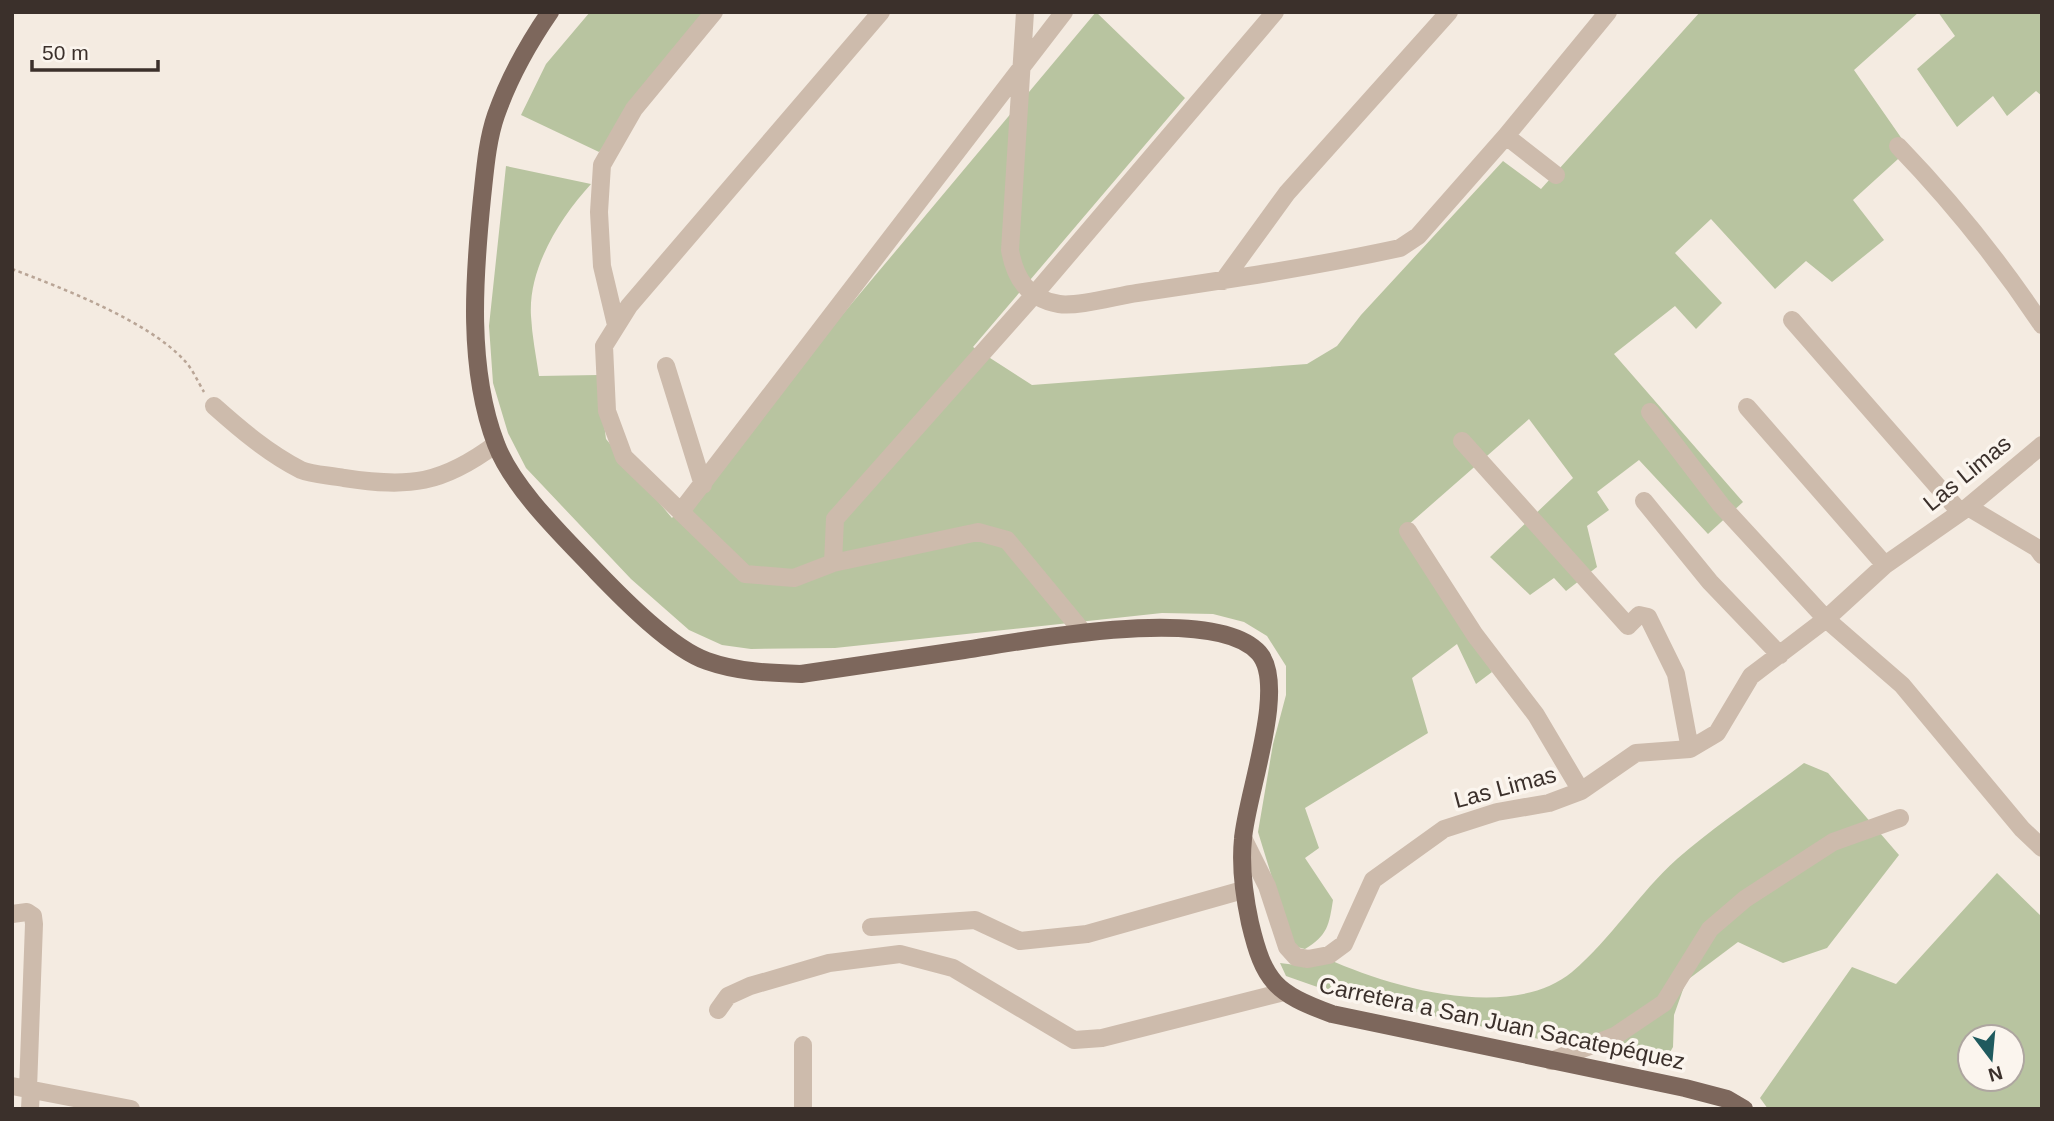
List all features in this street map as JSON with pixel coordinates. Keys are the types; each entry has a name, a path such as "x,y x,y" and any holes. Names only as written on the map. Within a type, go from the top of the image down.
{"main road":[{"name":"Carretera a San Juan Sacatepéquez","path":"550,12 510,80 495,117 486,163 476,284 482,392 496,444 517,480 617,593 682,646 705,661 757,673 801,674 1083,632 1159,627 1188,629 1239,639 1259,653 1268,672 1270,692 1242,838 1243,890 1259,960 1270,978 1284,992 1298,1002 1332,1014 1685,1088 1727,1099 1744,1109"}],"street":[{"path":"617,325 602,266 599,212 602,165 634,109 715,12"},
{"path":"881,12 656,274 617,325 604,346 607,411 624,457 682,510 745,574 794,579 833,563 978,532 1007,541 1083,632"},
{"path":"1025,12 1010,250 1013,271 1033,296 1060,305 1223,281 1400,248 1418,236 1506,136 1608,12"},
{"path":"682,510 1064,12"},
{"path":"833,563 835,519 1033,296 1275,12"},
{"path":"1223,281 1287,193 1449,12"},
{"path":"1506,136 1556,175"},
{"path":"1898,146 1955,205 2008,273 2042,325"},
{"path":"1792,320 1964,510 2037,548 2042,555"},
{"path":"666,366 703,485"},
{"path":"214,406 257,443 304,471 369,482 427,481 465,467 496,444"},
{"path":"1747,407 1885,565"},
{"path":"1650,412 1721,505 1826,620 1902,685 2022,829 2042,848"},
{"path":"1462,441 1628,626 1639,615 1648,617 1676,674 1690,749"},
{"name":"Las Limas","path":"1242,838 1267,886 1287,947 1296,957 1308,959 1329,955 1344,944 1373,880 1444,829 1497,813 1549,803 1581,791 1636,753 1690,749 1717,733 1751,676 1826,620 1885,565 1964,510 2042,445"},
{"path":"1644,501 1710,582 1780,654"},
{"path":"1408,531 1475,635 1536,715 1581,791"},
{"path":"1551,1060 1615,1036 1664,1003 1710,929 1745,899 1833,842 1900,818"},
{"path":"871,927 975,920 985,922 1005,936 1020,941 1087,934 1243,890"},
{"path":"12,914 27,912 33,916 34,924 24,1088 30,1109"},
{"path":"718,1010 727,996 750,986 829,963 900,954 953,968 1074,1040 1102,1038 1284,992"},
{"path":"803,1045 803,1109"},
{"path":"24,1088 131,1109"}],"path":[{"path":"12,269 78,293 150,334 184,360 214,406"}],"green space":[{"path":"590,12 718,12 599,152 521,115 546,64"},
{"path":"1096,12 1185,98 973,347 1032,385 1307,364 1337,346 1361,315 1503,161 1541,189 1700,12 1919,12 1854,70 1909,149 1853,200 1884,240 1832,282 1806,261 1775,289 1711,219 1675,253 1722,303 1696,329 1675,306 1614,354 1743,502 1708,534 1639,460 1597,492 1609,510 1587,526 1597,567 1566,591 1554,578 1530,595 1490,557 1573,478 1529,419 1407,526 1492,672 1476,684 1457,644 1412,678 1428,733 1305,808 1319,848 1305,858 1333,900 1326,929 1319,939 1305,949 1293,946 1258,832 1273,744 1286,695 1286,666 1267,636 1244,622 1213,614 1162,613 835,648 751,649 722,645 689,630 631,579 526,468 508,433 493,383 489,326 506,166 591,184 568,212 548,245 535,280 531,316 539,376 598,375 606,439 672,518"},
{"path":"1938,12 2042,12 2042,96 2036,91 2007,116 1993,96 1957,127 1917,69 1955,36"},
{"path":"1804,763 1828,773 1899,855 1827,948 1783,963 1738,942 1686,981 1674,1015 1673,1047 1662,1066 1343,996 1286,976 1280,963 1312,967 1328,959 1385,980 1451,995 1485,998 1517,995 1547,987 1572,972 1586,959 1677,859"},
{"path":"1997,873 2042,917 2042,1109 1768,1109 1760,1098 1852,967 1896,984"}]}
